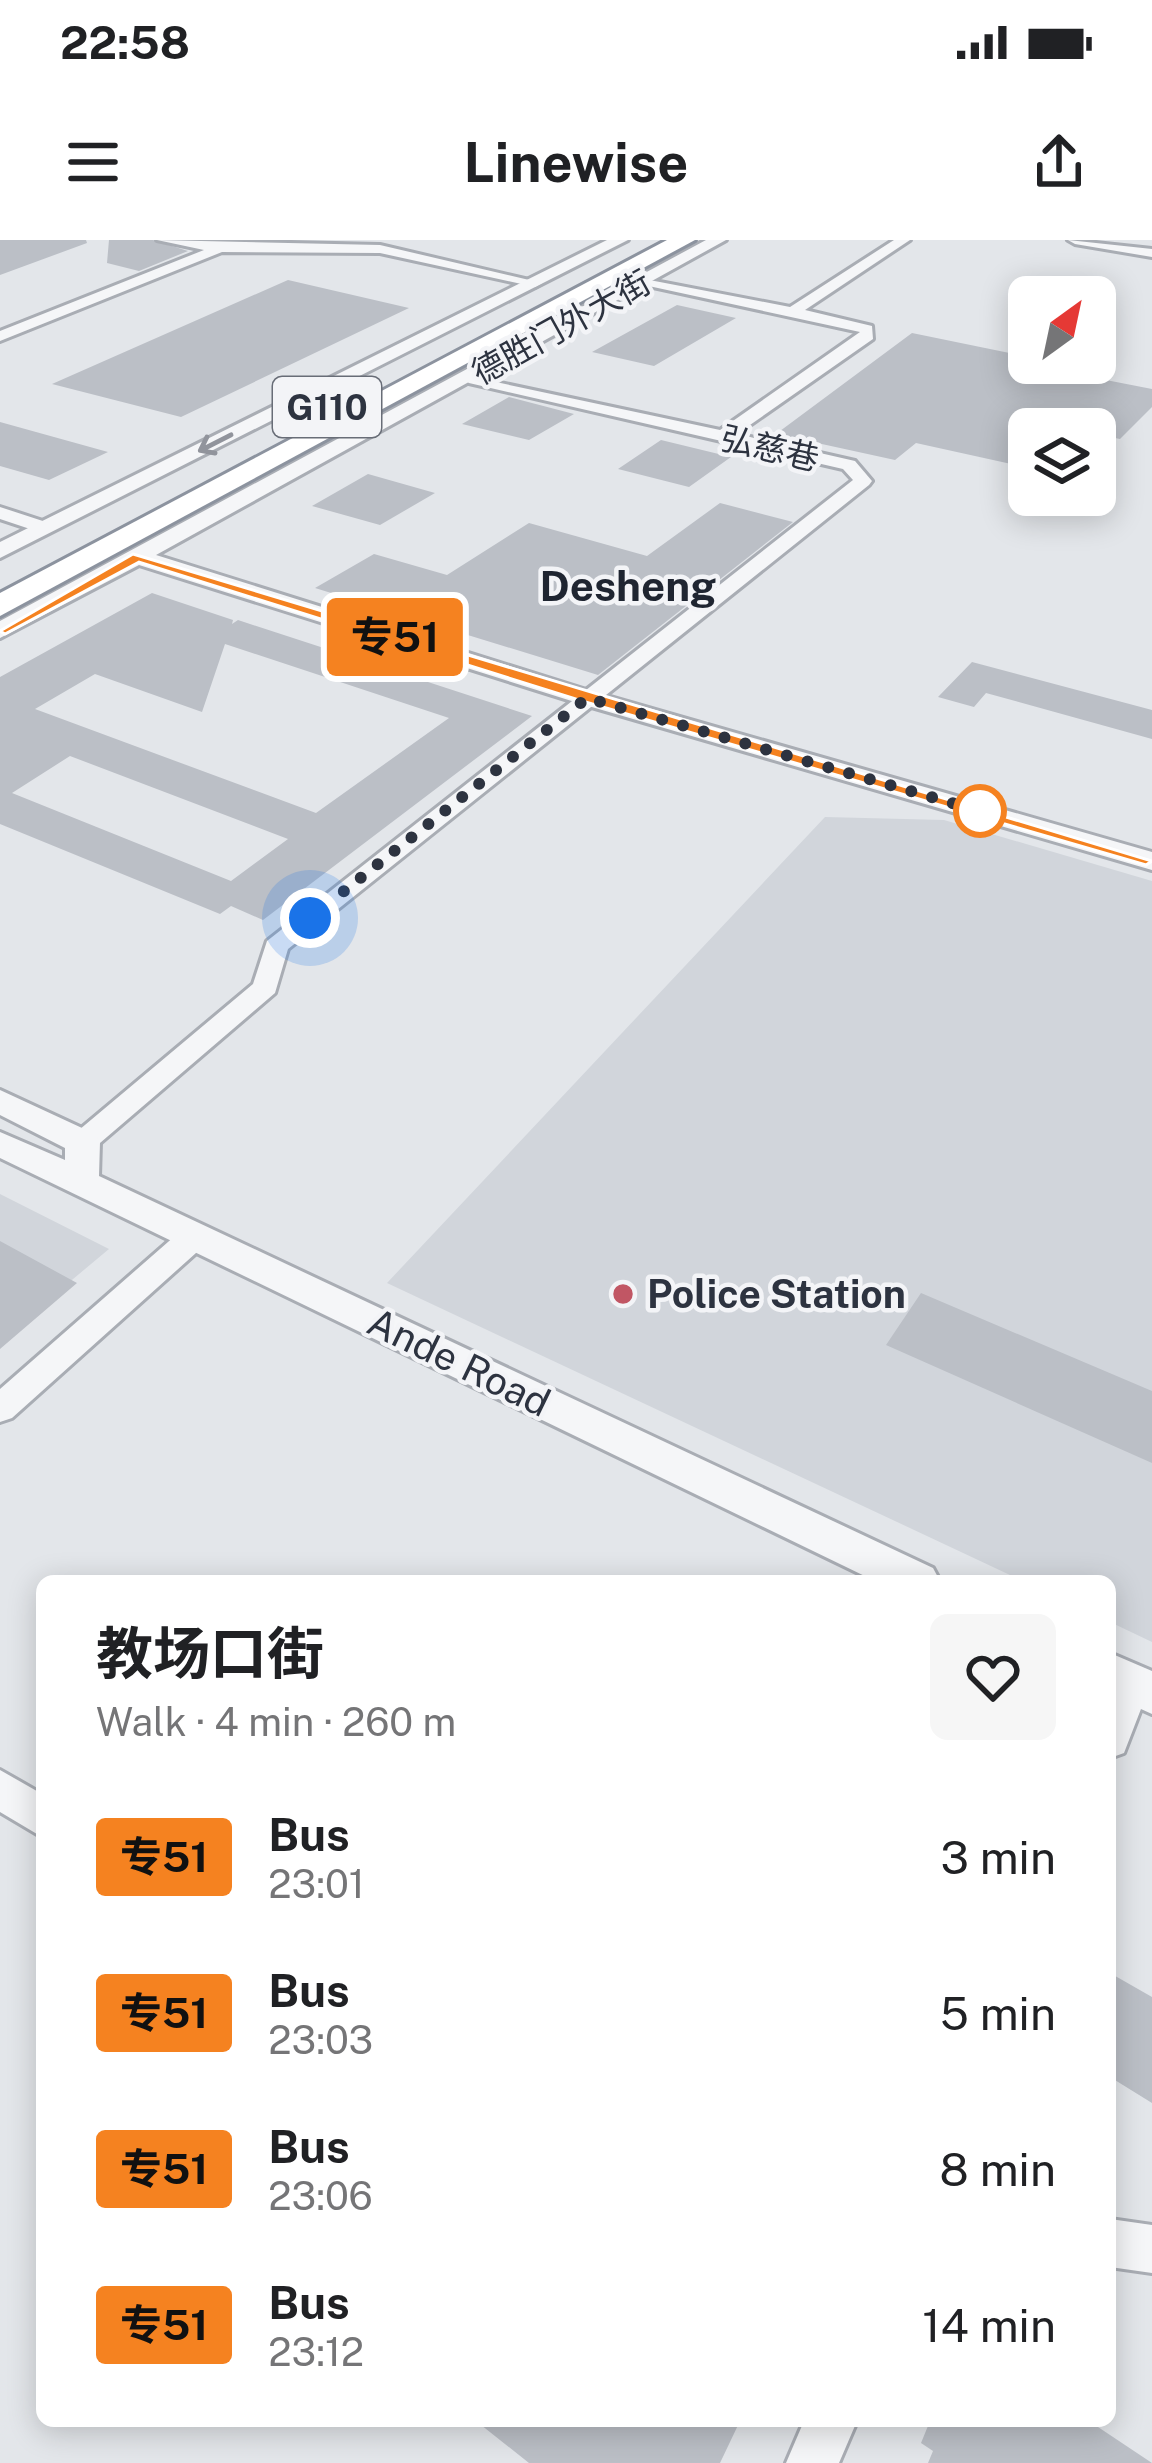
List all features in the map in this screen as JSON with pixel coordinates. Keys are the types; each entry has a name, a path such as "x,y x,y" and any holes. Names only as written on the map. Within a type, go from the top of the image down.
{"highway":[{"name":"G110","path":"0,574 655,240"},
{"name":"G110","path":"0,606 684,240"},
{"path":"403,412 432,374"},
{"path":"179,511 357,436"}],"street":[{"path":"164,240 219,248 380,249 535,284"},
{"path":"0,551 620,240"},
{"name":"德胜门外大街","path":"138,557 718,240"},
{"path":"792,312 903,240"},
{"path":"1075,240 1152,253"},
{"path":"0,336 219,248"},
{"path":"644,281 867,328 868,336 722,437"},
{"name":"弘慈巷","path":"469,378 849,465 863,481 587,698"},
{"path":"0,514 45,528"},
{"path":"0,631 138,557 587,698 1152,861"},
{"path":"0,1101 82,1162 266,987 276,946 587,698"},
{"name":"Ande Road","path":"0,1144 82,1162 195,1236 905,1575"},
{"path":"0,1408 195,1236"},
{"path":"1116,1724 1131,1683"},
{"path":"0,1790 36,1814"},
{"path":"1116,2244 1152,2249"},
{"path":"812,2463 828,2427"}],"shaded area":[{"path":"825,817 944,820 1152,881 1152,1642 1116,1625 1116,1575 1010,1575 387,1283"},
{"path":"0,1194 109,1249 0,1340"}],"building":[{"path":"0,240 86,240 87,243 0,275"},
{"path":"109,240 153,240 188,251 139,271 107,263"},
{"path":"288,280 409,308 181,417 52,384"},
{"path":"677,305 736,318 654,366 592,352"},
{"path":"912,333 1008,353 1008,384 1116,382 1152,389 1152,407 1120,439 1116,438 1116,408 1008,408 1008,463 916,443 895,460 776,434"},
{"path":"509,397 574,414 529,440 462,424"},
{"path":"0,422 108,452 49,480 0,466"},
{"path":"661,440 731,457 689,487 618,469"},
{"path":"368,474 435,493 380,525 312,506"},
{"path":"720,503 793,522 598,675 315,588 374,554 447,575 529,523 647,556"},
{"path":"152,593 233,620 232,624 238,620 532,716 263,920 231,906 220,914 0,824 0,677","holes":["225,644 449,718 316,813 35,709 95,674 202,712","70,756 288,839 231,881 12,793"]},
{"path":"972,662 1152,710 1152,739 986,693 974,707 938,697"},
{"path":"0,1241 77,1283 0,1349"},
{"path":"921,1293 1152,1391 1152,1463 886,1345"},
{"path":"1116,1976 1152,1997 1152,2103 1116,2081"},
{"path":"484,2427 737,2427 720,2463 529,2463"},
{"path":"928,2427 1098,2427 1152,2463 928,2463 933,2451 921,2443"}],"bus line":[{"name":"专51","path":"0,631 138,557 587,698 1152,861"}],"place":[{"name":"Police Station","path":"623,1294"}],"district":[{"name":"Desheng","path":"628,585"}],"route":[{"path":"310,918 587,698 980,811"}]}
